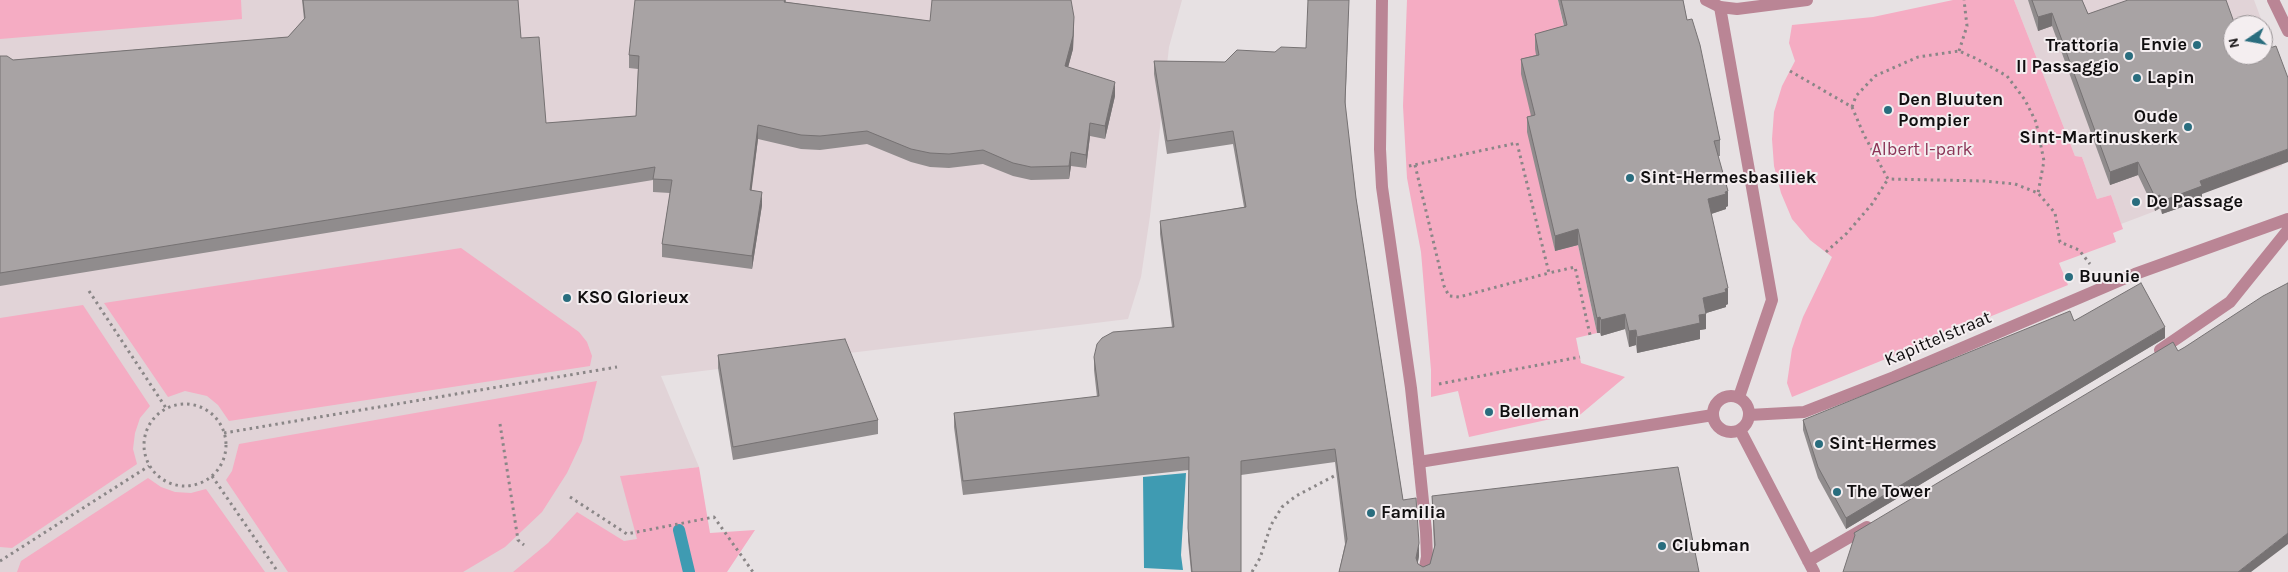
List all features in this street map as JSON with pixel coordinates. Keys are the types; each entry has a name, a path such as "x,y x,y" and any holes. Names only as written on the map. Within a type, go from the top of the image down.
{"street":[{"path":"1382,0 1382,171 1419,462 1426,531 1427,557 1424,572"},
{"path":"1706,0 1720,8 1737,9 1807,0"},
{"path":"2273,0 2288,31"},
{"path":"1720,8 1772,300 1739,397"},
{"name":"Kapittelstraat","path":"1749,415 1804,412 2135,274 2288,219"},
{"path":"2153,355 2230,302 2288,230"},
{"path":"1732,395 1739,397 1746,404 1749,415 1746,425 1740,430 1729,432 1722,430 1717,425 1712,415 1714,405 1722,397 1732,395"},
{"path":"1419,462 1668,424 1712,415"},
{"path":"1740,430 1811,566 1851,536 1876,521"}],"path":[{"path":"1959,51 1967,26 1964,0"},
{"path":"1852,107 1856,96 1875,76 1918,57 1959,51 2008,76 2025,100 2036,122 2044,160 2038,193"},
{"path":"1790,71 1852,107 1864,135 1888,179"},
{"path":"1382,171 1415,166 1517,143 1549,273"},
{"path":"1415,166 1448,296 1459,297 1575,267 1590,335"},
{"path":"1888,179 1984,181 2015,184 2038,193 2055,213 2060,242 2079,250 2107,286"},
{"path":"1826,252 1847,233 1872,204 1888,179"},
{"path":"89,292 166,408"},
{"path":"1411,388 1454,382 1580,357"},
{"path":"224,433 617,367"},
{"path":"180,404 200,406 212,414 221,425 226,447 224,457 212,476 200,483 184,486 169,483 157,475 149,466 144,452 145,435 150,422 166,408 180,404"},
{"path":"500,424 518,540 524,545"},
{"path":"0,561 149,466"},
{"path":"1252,572 1260,558 1271,525 1282,507 1296,496 1336,474"},
{"path":"212,476 278,572"},
{"path":"570,497 627,534 714,517 753,572"}],"shaded area":[{"name":"KSO Glorieux","path":"0,0 1182,0 1169,47 1150,216 1141,277 1128,319 661,376 699,467 621,476 646,572 0,572"},
{"name":"Oude Sint-Martinuskerk","path":"2014,0 2254,0 2260,15 2223,15 2223,65 2273,65 2273,51 2288,91 2282,166 2200,194 2202,200 2197,202 2195,196 2121,224 2111,195 2097,199 2082,157 2075,156"}],"green space":[{"path":"0,0 241,0 242,19 0,39"},
{"path":"1407,0 1558,0 1567,41 1539,70 1535,130 1555,251 1578,245 1597,333 1576,338 1581,363 1625,377 1575,419 1569,415 1469,437 1458,391 1431,397 1431,370 1421,252 1407,178 1403,106"},
{"name":"Albert I-park","path":"1953,0 2014,0 2075,156 2082,157 2097,199 2111,195 2123,229 2113,233 2116,242 2059,263 2068,285 1792,397 1787,383 1792,349 1803,317 1832,257 1810,240 1792,219 1781,193 1774,166 1772,139 1774,112 1782,86 1795,61 1789,43 1792,25 1873,17"},
{"path":"461,248 579,332 587,342 592,356 590,366 229,421 218,405 207,396 185,391 168,397 104,303"},
{"path":"83,305 150,406 140,418 135,433 133,449 137,464 12,548 0,547 0,318"},
{"path":"597,381 582,441 567,473 542,512 505,547 463,572 288,572 226,480 232,471 239,444"},
{"path":"699,467 710,533 755,530 727,572 513,572 548,543 577,512 624,541 637,539 620,476"},
{"path":"148,478 161,487 175,492 191,493 206,489 265,572 17,572 21,561"}],"water":[{"path":"1186,473 1181,555 1183,570 1144,568 1143,477"}],"building":[{"path":"303,0 518,0 521,38 539,37 546,123 636,116 639,56 629,55 635,0 785,0 784,2 930,21 932,0 1071,0 1074,17 1073,36 1065,66 1115,82 1105,126 1090,123 1086,155 1071,152 1069,166 1031,167 1013,163 983,150 949,154 930,153 911,149 867,131 820,136 801,135 758,125 750,190 762,192 752,256 662,244 672,180 653,179 655,167 0,273 0,56 7,56 13,60 288,37 305,18"},
{"path":"1308,0 1349,0 1345,102 1356,198 1403,500 1416,498 1419,543 1416,558 1418,564 1423,567 1430,564 1435,545 1432,496 1678,467 1699,572 1339,572 1347,539 1335,449 1241,461 1241,572 1192,572 1188,528 1189,457 963,481 954,413 1099,396 1094,357 1097,344 1102,338 1113,332 1174,327 1160,221 1246,207 1233,131 1167,141 1154,61 1225,62 1237,50 1275,52 1281,47 1306,48"},
{"name":"Sint-Hermesbasiliek","path":"1561,0 1683,0 1687,20 1692,19 1700,45 1720,140 1714,141 1728,191 1725,192 1726,194 1708,199 1728,288 1725,289 1726,292 1703,298 1706,314 1699,315 1700,323 1637,337 1636,330 1629,331 1625,314 1601,320 1600,317 1597,318 1578,229 1555,236 1527,117 1535,115 1521,59 1539,55 1535,34 1567,25"},
{"name":"Oude Sint-Martinuskerk","path":"2032,0 2082,0 2088,14 2128,0 2226,0 2231,15 2223,15 2223,65 2273,65 2273,47 2276,46 2288,78 2288,149 2200,181 2202,186 2162,201 2160,195 2155,197 2138,162 2110,172 2052,13 2038,17"},
{"path":"2141,283 2165,327 1846,518 1818,467 1803,420 2070,311 2074,321"},
{"path":"2288,283 2288,533 2238,572 1843,572 1855,535 1854,533 2173,342 2178,351 2263,296"},
{"path":"845,339 878,420 733,447 718,355"}],"waterway":[{"path":"679,530 689,572"}],"place":[{"name":"Envie","path":"2197,45"},
{"name":"Trattoria Il Passaggio","path":"2129,56"},
{"name":"Lapin","path":"2137,78"},
{"name":"Den Bluuten Pompier","path":"1888,110"},
{"name":"Oude Sint-Martinuskerk","path":"2188,127"},
{"name":"Sint-Hermesbasiliek","path":"1630,178"},
{"name":"De Passage","path":"2136,202"},
{"name":"Buunie","path":"2069,277"},
{"name":"KSO Glorieux","path":"567,298"},
{"name":"Belleman","path":"1489,412"},
{"name":"Sint-Hermes","path":"1819,444"},
{"name":"The Tower","path":"1837,492"},
{"name":"Familia","path":"1371,513"},
{"name":"Clubman","path":"1662,546"}]}
